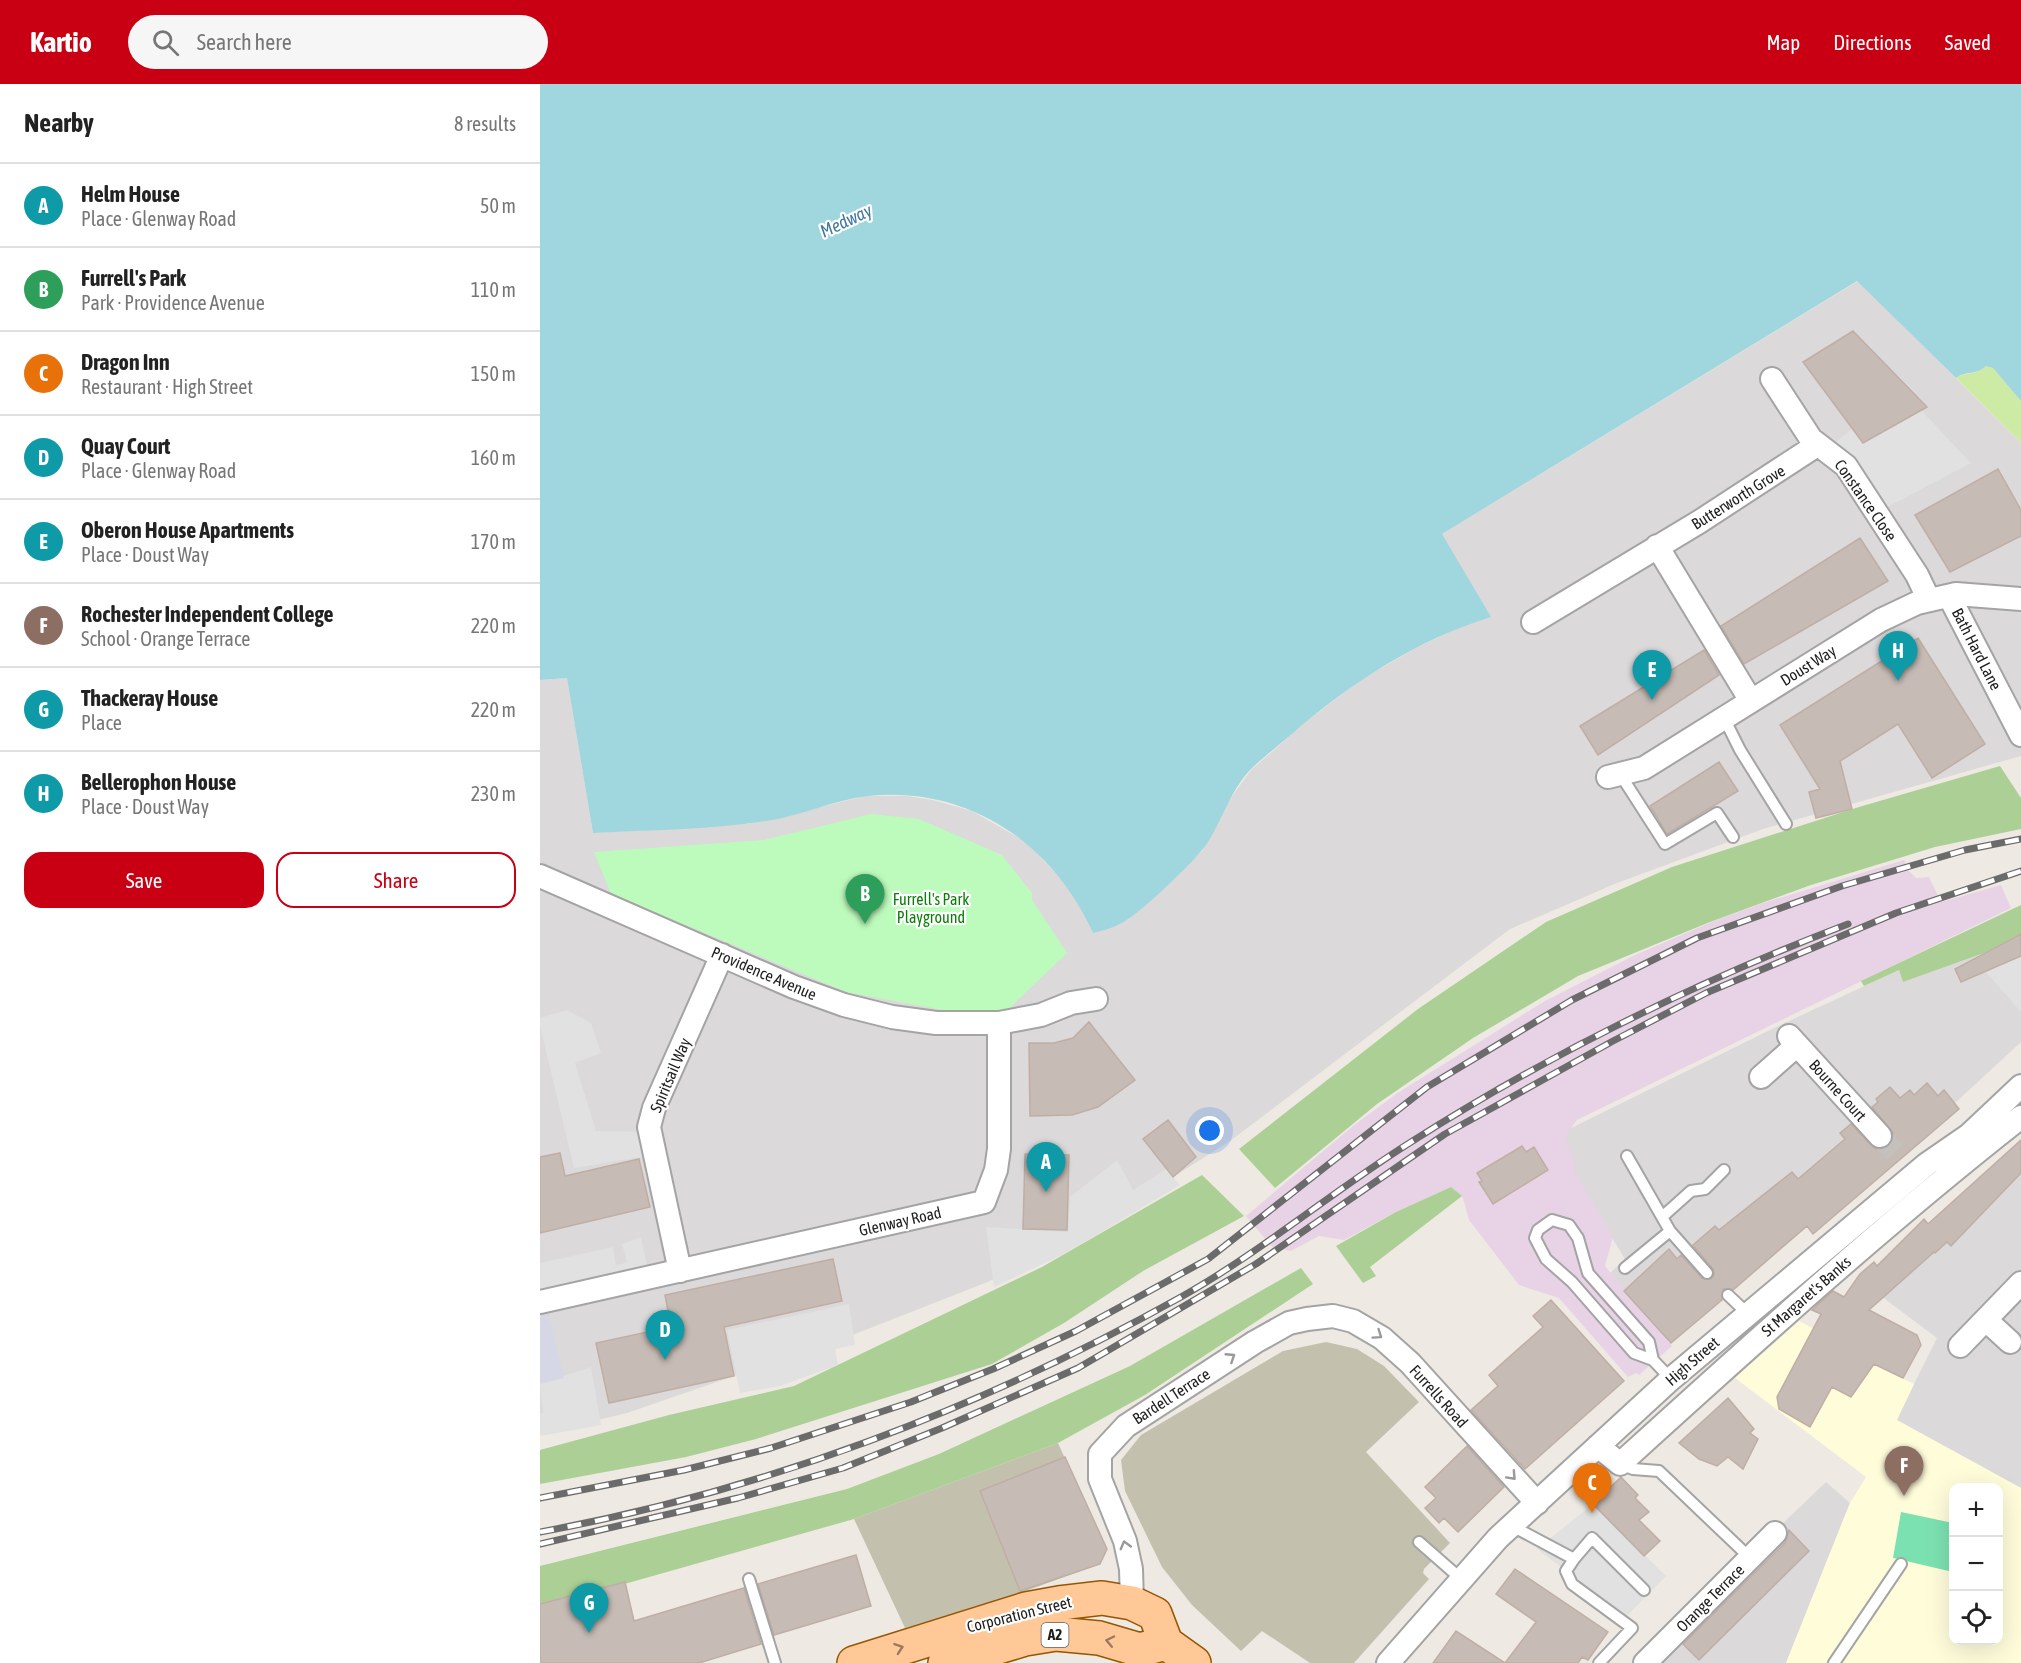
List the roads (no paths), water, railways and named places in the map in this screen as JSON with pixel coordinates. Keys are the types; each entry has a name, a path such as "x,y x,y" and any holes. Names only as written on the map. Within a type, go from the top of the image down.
{"main road":[{"name":"Corporation Street","path":"854,1663 1026,1609 1088,1598 1132,1603 1155,1614 1166,1643 1140,1650 1098,1638 1056,1634 1025,1639 949,1662"},
{"path":"1166,1643 1194,1663"}],"street":[{"name":"Constance Close","path":"1772,379 1817,445 1844,462 1917,575 1939,598"},
{"name":"Butterworth Grove","path":"1533,622 1709,516 1817,445"},
{"path":"1657,546 1751,701"},
{"name":"Doust Way","path":"1614,776 1644,768 1881,620 1939,598 2021,599"},
{"name":"Bath Hard Lane","path":"1939,598 2021,735"},
{"name":"Providence Avenue","path":"540,876 821,998 867,1012 936,1023 999,1023"},
{"name":"Spiritsail Way","path":"680,1270 649,1127 654,1108 722,955"},
{"path":"999,1023 1041,1015 1071,1003 1096,999"},
{"name":"Glenway Road","path":"540,1302 984,1202 996,1170 999,1149 999,1023"},
{"name":"Bourne Court","path":"1761,1077 1793,1041 1880,1136"},
{"name":"High Street","path":"1388,1663 1460,1578 1512,1526 1671,1379 1748,1313 1908,1167 1969,1135 2021,1086"},
{"name":"St Margaret's Banks","path":"1620,1464 1787,1312 1931,1188 2021,1117"},
{"path":"1960,1346 2021,1282"},
{"name":"Furrells Road","path":"1324,1316 1345,1318 1364,1326 1400,1352 1537,1503"},
{"name":"Bardell Terrace","path":"1132,1603 1131,1569 1125,1541 1100,1479 1100,1454 1126,1426 1255,1342 1289,1323 1324,1316"},
{"path":"1986,1320 2010,1342"},
{"path":"1599,1446 1620,1464"},
{"name":"Orange Terrace","path":"1645,1663 1775,1533"}],"lane":[{"path":"1724,718 1740,750 1786,824"},
{"path":"1614,776 1665,844 1717,813 1733,837"},
{"path":"1627,1156 1670,1231 1707,1273"},
{"path":"1662,1217 1691,1191 1705,1189 1724,1170"},
{"path":"1653,1360 1649,1342 1588,1272 1578,1238 1569,1226 1552,1220 1546,1222 1535,1238 1546,1259 1572,1282 1634,1353 1653,1360 1671,1379"},
{"path":"1625,1268 1670,1231"},
{"path":"1728,1295 1748,1313"},
{"path":"1620,1464 1633,1469 1659,1471 1746,1554"},
{"path":"1512,1526 1574,1559"},
{"path":"1599,1663 1632,1628 1572,1584 1566,1571 1592,1539 1644,1590"},
{"path":"1419,1542 1460,1578"},
{"path":"1834,1663 1901,1564"},
{"path":"749,1579 775,1663"}],"water":[{"name":"Medway","path":"540,84 2021,84 2021,401 1993,368 1986,366 1956,378 1857,281 1442,534 1491,617 1411,651 1361,681 1314,715 1265,756 1242,779 1206,845 1157,896 1123,922 1093,933 1076,901 1055,872 1030,847 1003,827 973,811 940,801 905,795 868,796 779,819 745,824 593,833 567,678 540,680"}],"tunnel":[{"path":"1880,1136 1901,1159"}],"railway":[{"path":"540,1498 684,1470 771,1448 911,1402 993,1369 1076,1331 1208,1259 1427,1087 1572,1000 1697,938 1842,886 1965,850 2021,839"},
{"path":"540,1544 738,1498 843,1468 942,1428 1078,1368 1256,1264 1445,1134 1613,1041 1706,993 1896,913 2021,871"},
{"path":"540,1532 624,1515 707,1494 789,1469 870,1441 1028,1375 1106,1337 1211,1279 1382,1161 1516,1079 1679,996 1791,946 1848,924"}],"place":[{"name":"Bellerophon House","path":"1898,681"},
{"name":"Oberon House Apartments","path":"1652,700"},
{"name":"Furrell's Park","path":"865,924"},
{"name":"Helm House","path":"1046,1192"},
{"name":"Quay Court","path":"665,1360"},
{"name":"Rochester Independent College","path":"1904,1496"},
{"name":"Dragon Inn","path":"1592,1513"},
{"name":"Thackeray House","path":"589,1633"}],"park label":[{"name":"Furrell's Park Playground","path":"931,908"}]}
